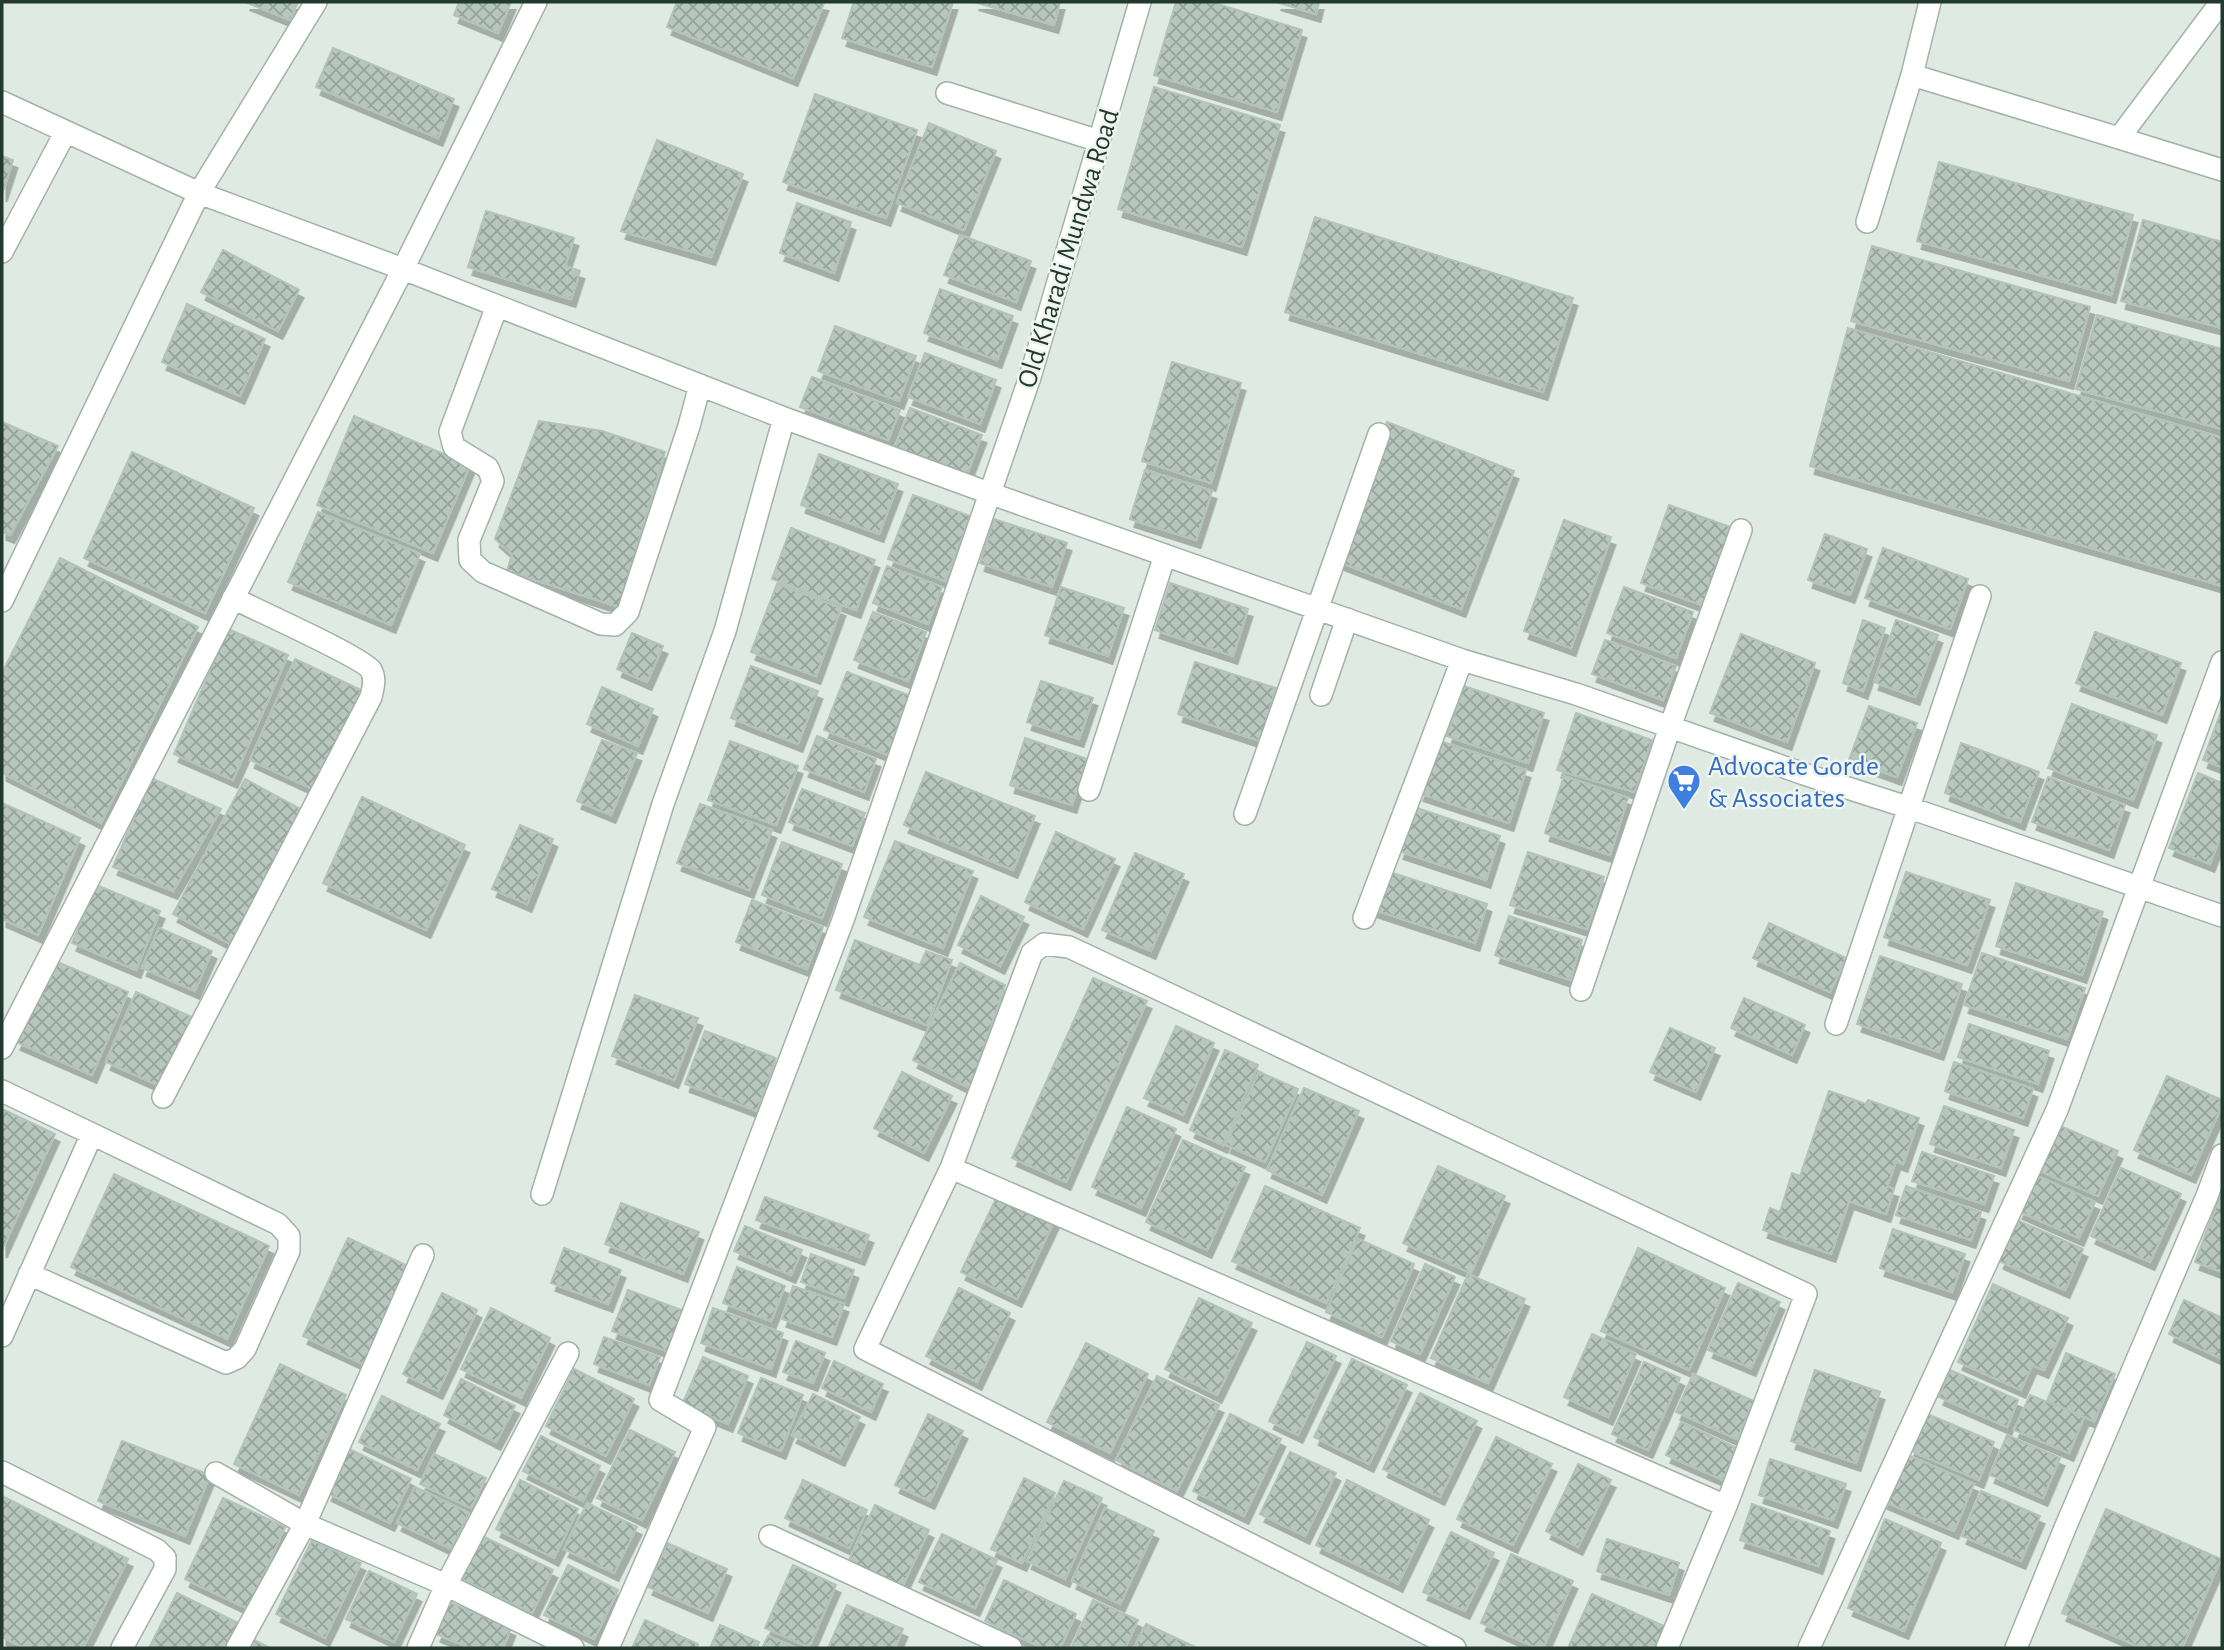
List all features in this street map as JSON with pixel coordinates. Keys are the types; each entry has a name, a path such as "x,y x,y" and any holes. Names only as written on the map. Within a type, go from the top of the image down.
{"street":[{"path":"2,601 199,193 316,2"},
{"path":"2,1048 403,269 536,2"},
{"name":"Old Kharadi Mundwa Road","path":"608,1648 705,1427 660,1400 843,920 1031,374 1140,2"},
{"path":"1867,222 1912,75 1930,2"},
{"path":"2119,138 2221,2"},
{"path":"1912,75 2222,170"},
{"path":"947,93 1099,141"},
{"path":"2,102 199,193 403,269 784,418 1462,660 1576,694 2222,916"},
{"path":"2,252 65,133"},
{"path":"497,306 450,432 454,447 488,468 493,481 469,540 470,560 483,572 601,624 615,625 628,612 700,386"},
{"path":"542,1194 663,804 725,631 784,418"},
{"path":"1245,814 1379,434"},
{"path":"1581,990 1670,727 1741,530"},
{"path":"1089,790 1165,555"},
{"path":"1836,1024 1980,596"},
{"path":"163,1097 375,683 370,669 352,657 233,598"},
{"path":"1321,695 1347,619"},
{"path":"1364,918 1462,660"},
{"path":"1809,1648 2057,1110 2222,662"},
{"path":"1455,1648 865,1349 951,1168 1032,953 1044,944 1069,947 1806,1294 1726,1506 1667,1648"},
{"path":"2,1091 278,1224 289,1236 289,1251 245,1349 237,1358 226,1363 30,1274"},
{"path":"2,1336 92,1134"},
{"path":"2016,1648 2222,1155"},
{"path":"951,1168 1726,1506"},
{"path":"237,1648 305,1524 423,1255"},
{"path":"418,1648 446,1585 568,1353"},
{"path":"2,1472 157,1550 165,1558 165,1569 122,1648"},
{"path":"216,1473 305,1524 446,1585 573,1648"},
{"path":"770,1536 1011,1648"}],"building":[{"path":"245,2 298,2 290,20"},
{"path":"459,2 511,2 498,33 454,15"},
{"path":"677,2 824,3 793,78 667,27"},
{"path":"854,2 953,2 932,67 842,38"},
{"path":"974,2 1060,2 1054,25"},
{"path":"1176,2 1211,2 1302,30 1277,112 1154,75"},
{"path":"1276,2 1319,2 1316,14"},
{"path":"333,48 454,99 438,138 316,87"},
{"path":"1154,87 1280,125 1242,247 1118,209"},
{"path":"815,94 917,130 886,218 783,182"},
{"path":"929,123 996,151 964,230 897,203"},
{"path":"657,140 743,174 711,257 621,231"},
{"path":"2,156 13,160 2,194"},
{"path":"1939,162 2133,215 2111,295 1917,241"},
{"path":"797,203 851,222 834,273 780,253"},
{"path":"486,211 574,238 565,266 580,271 571,299 468,267"},
{"path":"1315,217 1573,298 1543,392 1285,312"},
{"path":"2143,220 2222,242 2222,328 2121,301"},
{"path":"960,235 1031,261 1016,302 944,275"},
{"path":"1872,246 2090,307 2069,381 1851,321"},
{"path":"223,250 299,290 278,331 201,292"},
{"path":"940,289 1013,316 997,360 924,333"},
{"path":"187,304 265,339 240,396 162,362"},
{"path":"2097,315 2222,349 2222,429 2076,389"},
{"path":"835,326 916,356 899,401 818,371"},
{"path":"1848,328 2222,438 2222,586 1810,466"},
{"path":"925,353 996,380 980,424 908,397"},
{"path":"1172,362 1241,383 1211,483 1142,461"},
{"path":"812,377 900,410 888,440 800,407"},
{"path":"910,408 982,435 967,474 895,447"},
{"path":"354,416 470,465 433,553 317,505"},
{"path":"539,421 602,431 665,452 619,607 507,571 512,554 495,539"},
{"path":"2,422 58,446 10,535 2,532"},
{"path":"1387,422 1514,471 1461,609 1334,560"},
{"path":"132,452 254,508 205,613 84,558"},
{"path":"819,454 898,484 879,534 801,505"},
{"path":"1145,470 1212,491 1196,540 1130,519"},
{"path":"913,495 970,516 945,581 888,559"},
{"path":"1669,505 1736,529 1707,607 1641,583"},
{"path":"318,512 420,554 391,625 288,582"},
{"path":"994,519 1067,543 1052,587 980,563"},
{"path":"1564,520 1611,537 1571,648 1524,631"},
{"path":"791,528 875,560 856,610 772,579"},
{"path":"1825,534 1867,549 1850,595 1808,580"},
{"path":"1883,548 1968,579 1950,629 1865,598"},
{"path":"60,558 198,627 101,823 2,773 2,673"},
{"path":"887,566 942,587 928,624 873,603"},
{"path":"1170,583 1248,609 1233,656 1155,630"},
{"path":"777,584 841,608 816,676 751,652"},
{"path":"1061,587 1124,608 1108,656 1045,635"},
{"path":"1624,587 1693,612 1676,658 1607,633"},
{"path":"873,612 926,632 908,681 854,660"},
{"path":"1863,620 1885,628 1863,691 1843,683"},
{"path":"1896,620 1938,635 1915,697 1874,682"},
{"path":"228,629 288,655 233,780 174,754"},
{"path":"2095,632 2181,663 2162,715 2076,683"},
{"path":"632,633 663,646 647,682 617,669"},
{"path":"1741,634 1815,663 1787,742 1710,713"},
{"path":"1605,640 1676,666 1663,700 1592,674"},
{"path":"295,659 361,690 315,790 250,760"},
{"path":"1195,662 1276,688 1260,741 1178,714"},
{"path":"751,666 818,691 798,744 731,718"},
{"path":"847,672 911,696 888,755 824,730"},
{"path":"1041,681 1093,698 1079,739 1027,722"},
{"path":"1464,686 1544,713 1528,763 1447,736"},
{"path":"602,687 653,709 638,746 587,724"},
{"path":"2072,704 2157,735 2133,800 2048,768"},
{"path":"1869,706 1917,723 1897,777 1849,760"},
{"path":"2222,709 2222,767 2203,760"},
{"path":"1576,713 1652,740 1635,792 1557,770"},
{"path":"817,736 876,759 864,792 804,769"},
{"path":"1025,738 1087,759 1072,805 1010,785"},
{"path":"602,740 637,753 611,815 577,801"},
{"path":"1437,740 1526,770 1509,823 1419,793"},
{"path":"730,741 798,766 776,825 708,800"},
{"path":"1961,743 2039,772 2020,822 1945,793"},
{"path":"926,772 1035,816 1013,870 904,825"},
{"path":"2198,773 2222,783 2222,832 2210,864 2169,848"},
{"path":"1564,776 1628,798 1610,855 1545,833"},
{"path":"2048,777 2125,805 2109,850 2032,822"},
{"path":"151,778 221,809 173,891 113,867"},
{"path":"245,779 304,811 232,945 173,914"},
{"path":"802,789 865,813 852,846 789,822"},
{"path":"362,797 465,845 426,930 323,883"},
{"path":"2,803 80,838 38,935 2,919"},
{"path":"700,804 772,830 749,890 677,863"},
{"path":"1414,807 1500,836 1486,880 1399,851"},
{"path":"520,825 553,839 527,904 492,889"},
{"path":"1056,832 1115,859 1083,929 1025,902"},
{"path":"895,841 973,871 943,948 864,917"},
{"path":"782,842 842,864 822,918 762,895"},
{"path":"1528,852 1604,877 1587,929 1510,905"},
{"path":"1135,853 1184,874 1151,951 1102,930"},
{"path":"1384,870 1487,904 1475,943 1372,909"},
{"path":"1906,872 1990,900 1967,965 1884,937"},
{"path":"2016,883 2103,912 2082,975 1996,946"},
{"path":"96,885 160,911 136,970 72,943"},
{"path":"981,896 1024,917 1000,966 958,945"},
{"path":"752,900 823,927 807,969 736,942"},
{"path":"1509,916 1582,940 1570,980 1495,955"},
{"path":"1769,923 1846,958 1830,992 1753,958"},
{"path":"159,928 212,951 195,991 142,968"},
{"path":"855,940 920,965 926,951 952,960 927,1025 836,990"},
{"path":"1982,953 2085,988 2067,1039 1964,1005"},
{"path":"1880,956 1962,984 1939,1052 1857,1024"},
{"path":"55,961 128,992 92,1075 16,1042"},
{"path":"960,963 1005,985 970,1088 913,1060"},
{"path":"1093,978 1147,1001 1066,1182 1012,1158"},
{"path":"136,992 192,1017 162,1087 106,1062"},
{"path":"635,995 698,1018 674,1080 612,1056"},
{"path":"1744,998 1805,1025 1792,1055 1731,1028"},
{"path":"1969,1024 2049,1051 2038,1084 1958,1057"},
{"path":"1176,1026 1214,1043 1183,1115 1144,1098"},
{"path":"1670,1028 1715,1048 1696,1092 1650,1072"},
{"path":"705,1031 776,1058 757,1111 685,1084"},
{"path":"1225,1050 1258,1065 1223,1145 1190,1130"},
{"path":"1954,1062 2033,1089 2023,1118 1945,1091"},
{"path":"902,1072 952,1096 924,1153 874,1128"},
{"path":"1259,1072 1298,1089 1265,1162 1226,1145"},
{"path":"2167,1076 2222,1100 2191,1175 2134,1150"},
{"path":"1304,1088 1359,1111 1322,1195 1267,1170"},
{"path":"1829,1091 1866,1104 1868,1100 1919,1118 1903,1164 1896,1161 1887,1187 1894,1189 1886,1214 1849,1201 1831,1254 1763,1230 1770,1208 1780,1212 1792,1173 1800,1176"},
{"path":"1944,1106 2014,1130 2001,1168 1930,1144"},
{"path":"1127,1107 1176,1129 1141,1208 1092,1187"},
{"path":"2,1109 55,1134 2,1250"},
{"path":"2051,1122 2118,1151 2098,1196 2031,1167"},
{"path":"1183,1140 1245,1167 1207,1250 1146,1222"},
{"path":"1922,1152 1994,1176 1984,1204 1912,1181"},
{"path":"1438,1166 1505,1196 1471,1273 1403,1243"},
{"path":"2121,1168 2181,1194 2150,1262 2091,1236"},
{"path":"114,1174 269,1246 227,1339 71,1267"},
{"path":"2035,1175 2095,1202 2079,1238 2018,1211"},
{"path":"1265,1186 1360,1228 1326,1303 1232,1261"},
{"path":"1906,1186 1981,1212 1971,1240 1896,1215"},
{"path":"2222,1191 2222,1272 2195,1262"},
{"path":"999,1192 1055,1219 1017,1299 961,1272"},
{"path":"765,1197 869,1235 860,1257 756,1220"},
{"path":"621,1203 699,1232 683,1274 605,1244"},
{"path":"2017,1220 2083,1249 2065,1290 1999,1261"},
{"path":"745,1226 802,1250 791,1275 734,1251"},
{"path":"1893,1229 1965,1254 1952,1292 1880,1268"},
{"path":"348,1238 410,1267 365,1365 303,1336"},
{"path":"1358,1239 1414,1264 1382,1337 1326,1312"},
{"path":"564,1248 621,1270 608,1304 551,1283"},
{"path":"1638,1248 1725,1288 1689,1370 1601,1331"},
{"path":"811,1254 854,1270 844,1298 801,1282"},
{"path":"1425,1264 1455,1277 1420,1354 1391,1341"},
{"path":"737,1267 785,1286 771,1321 723,1303"},
{"path":"1468,1274 1525,1299 1488,1383 1431,1358"},
{"path":"1738,1283 1780,1302 1751,1368 1708,1350"},
{"path":"1993,1284 2068,1318 2044,1370 2032,1365 2021,1390 1958,1362"},
{"path":"793,1286 844,1304 832,1337 782,1319"},
{"path":"959,1288 1010,1313 977,1382 926,1356"},
{"path":"628,1290 687,1312 672,1353 612,1331"},
{"path":"442,1293 477,1310 438,1391 403,1374"},
{"path":"1199,1298 1252,1323 1217,1395 1165,1369"},
{"path":"2184,1300 2222,1318 2222,1359 2169,1334"},
{"path":"491,1308 550,1338 521,1398 461,1369"},
{"path":"713,1308 783,1333 771,1369 701,1343"},
{"path":"1592,1334 1636,1354 1608,1417 1564,1397"},
{"path":"604,1337 660,1357 649,1385 594,1364"},
{"path":"796,1341 825,1353 813,1383 783,1372"},
{"path":"1307,1342 1336,1356 1298,1435 1269,1421"},
{"path":"1086,1343 1148,1374 1110,1453 1047,1422"},
{"path":"2066,1353 2115,1374 2094,1421 2047,1401"},
{"path":"703,1357 748,1376 728,1424 682,1405"},
{"path":"1352,1359 1407,1385 1369,1464 1314,1437"},
{"path":"834,1361 883,1384 871,1412 822,1388"},
{"path":"1644,1362 1680,1378 1648,1450 1612,1434"},
{"path":"280,1364 346,1395 299,1495 234,1464"},
{"path":"574,1369 634,1399 606,1456 546,1426"},
{"path":"1815,1370 1880,1392 1856,1463 1791,1441"},
{"path":"1950,1370 2018,1400 2007,1427 1939,1397"},
{"path":"1693,1374 1754,1401 1737,1439 1676,1412"},
{"path":"1157,1376 1219,1405 1177,1491 1116,1460"},
{"path":"761,1378 803,1395 781,1451 738,1433"},
{"path":"461,1379 515,1406 496,1442 444,1415"},
{"path":"1420,1393 1477,1421 1440,1497 1383,1469"},
{"path":"813,1394 860,1417 840,1458 792,1435"},
{"path":"2030,1395 2084,1417 2069,1453 2014,1430"},
{"path":"382,1396 440,1424 417,1470 359,1442"},
{"path":"1925,1413 1994,1442 1979,1480 1909,1450"},
{"path":"928,1414 963,1431 930,1501 895,1485"},
{"path":"1230,1414 1281,1439 1244,1516 1193,1491"},
{"path":"1681,1422 1737,1448 1723,1480 1666,1455"},
{"path":"630,1430 675,1452 642,1520 597,1498"},
{"path":"2007,1435 2060,1458 2043,1498 1990,1475"},
{"path":"541,1436 600,1466 583,1501 523,1471"},
{"path":"1496,1437 1552,1464 1513,1545 1457,1519"},
{"path":"122,1441 210,1475 185,1536 98,1501"},
{"path":"349,1449 411,1479 390,1523 327,1493"},
{"path":"1290,1452 1336,1473 1305,1536 1260,1514"},
{"path":"1903,1453 1974,1484 1954,1531 1883,1501"},
{"path":"434,1454 486,1478 471,1508 420,1484"},
{"path":"1770,1459 1846,1484 1833,1520 1759,1495"},
{"path":"1578,1464 1611,1480 1578,1547 1546,1531"},
{"path":"1024,1478 1055,1493 1022,1563 991,1549"},
{"path":"520,1480 578,1509 554,1558 496,1529"},
{"path":"803,1480 867,1510 849,1548 785,1518"},
{"path":"1347,1480 1429,1520 1398,1584 1316,1545"},
{"path":"1064,1481 1102,1498 1065,1579 1027,1561"},
{"path":"415,1487 469,1513 451,1549 397,1523"},
{"path":"1981,1491 2040,1516 2021,1561 1962,1536"},
{"path":"2,1496 128,1559 83,1648 25,1648 2,1637"},
{"path":"223,1498 285,1527 248,1609 185,1579"},
{"path":"587,1503 637,1527 614,1573 564,1549"},
{"path":"1752,1504 1830,1531 1818,1566 1740,1540"},
{"path":"875,1505 929,1530 902,1587 848,1562"},
{"path":"1105,1508 1154,1531 1120,1604 1072,1581"},
{"path":"2106,1509 2221,1559 2182,1648 2142,1648 2062,1613"},
{"path":"1885,1519 1941,1543 1904,1631 1848,1608"},
{"path":"1451,1532 1494,1553 1465,1611 1423,1592"},
{"path":"942,1534 997,1560 975,1608 919,1582"},
{"path":"482,1536 553,1570 532,1613 462,1579"},
{"path":"1607,1539 1679,1563 1669,1595 1597,1571"},
{"path":"312,1540 361,1563 325,1638 276,1614"},
{"path":"667,1543 727,1569 708,1613 648,1587"},
{"path":"1511,1554 1573,1581 1543,1648 1537,1648 1481,1623"},
{"path":"568,1565 618,1590 594,1639 544,1615"},
{"path":"793,1565 836,1585 809,1647 765,1628"},
{"path":"369,1571 417,1594 394,1642 346,1619"},
{"path":"1004,1580 1076,1614 1060,1648 1043,1648 985,1621"},
{"path":"177,1593 238,1623 225,1648 149,1648"},
{"path":"1592,1594 1664,1626 1655,1648 1568,1648"},
{"path":"1093,1600 1138,1620 1125,1648 1071,1648"},
{"path":"449,1602 511,1628 503,1648 470,1648 436,1634"},
{"path":"847,1605 903,1629 895,1648 828,1648"},
{"path":"645,1620 698,1644 697,1648 632,1648"},
{"path":"1146,1624 1197,1648 1134,1648"},
{"path":"720,1625 759,1642 757,1648 710,1648"},
{"path":"768,1636 796,1648 762,1648"},
{"path":"252,1639 270,1648 247,1648"}],"place":[{"name":"Advocate Gorde & Associates","path":"1684,811"}]}
